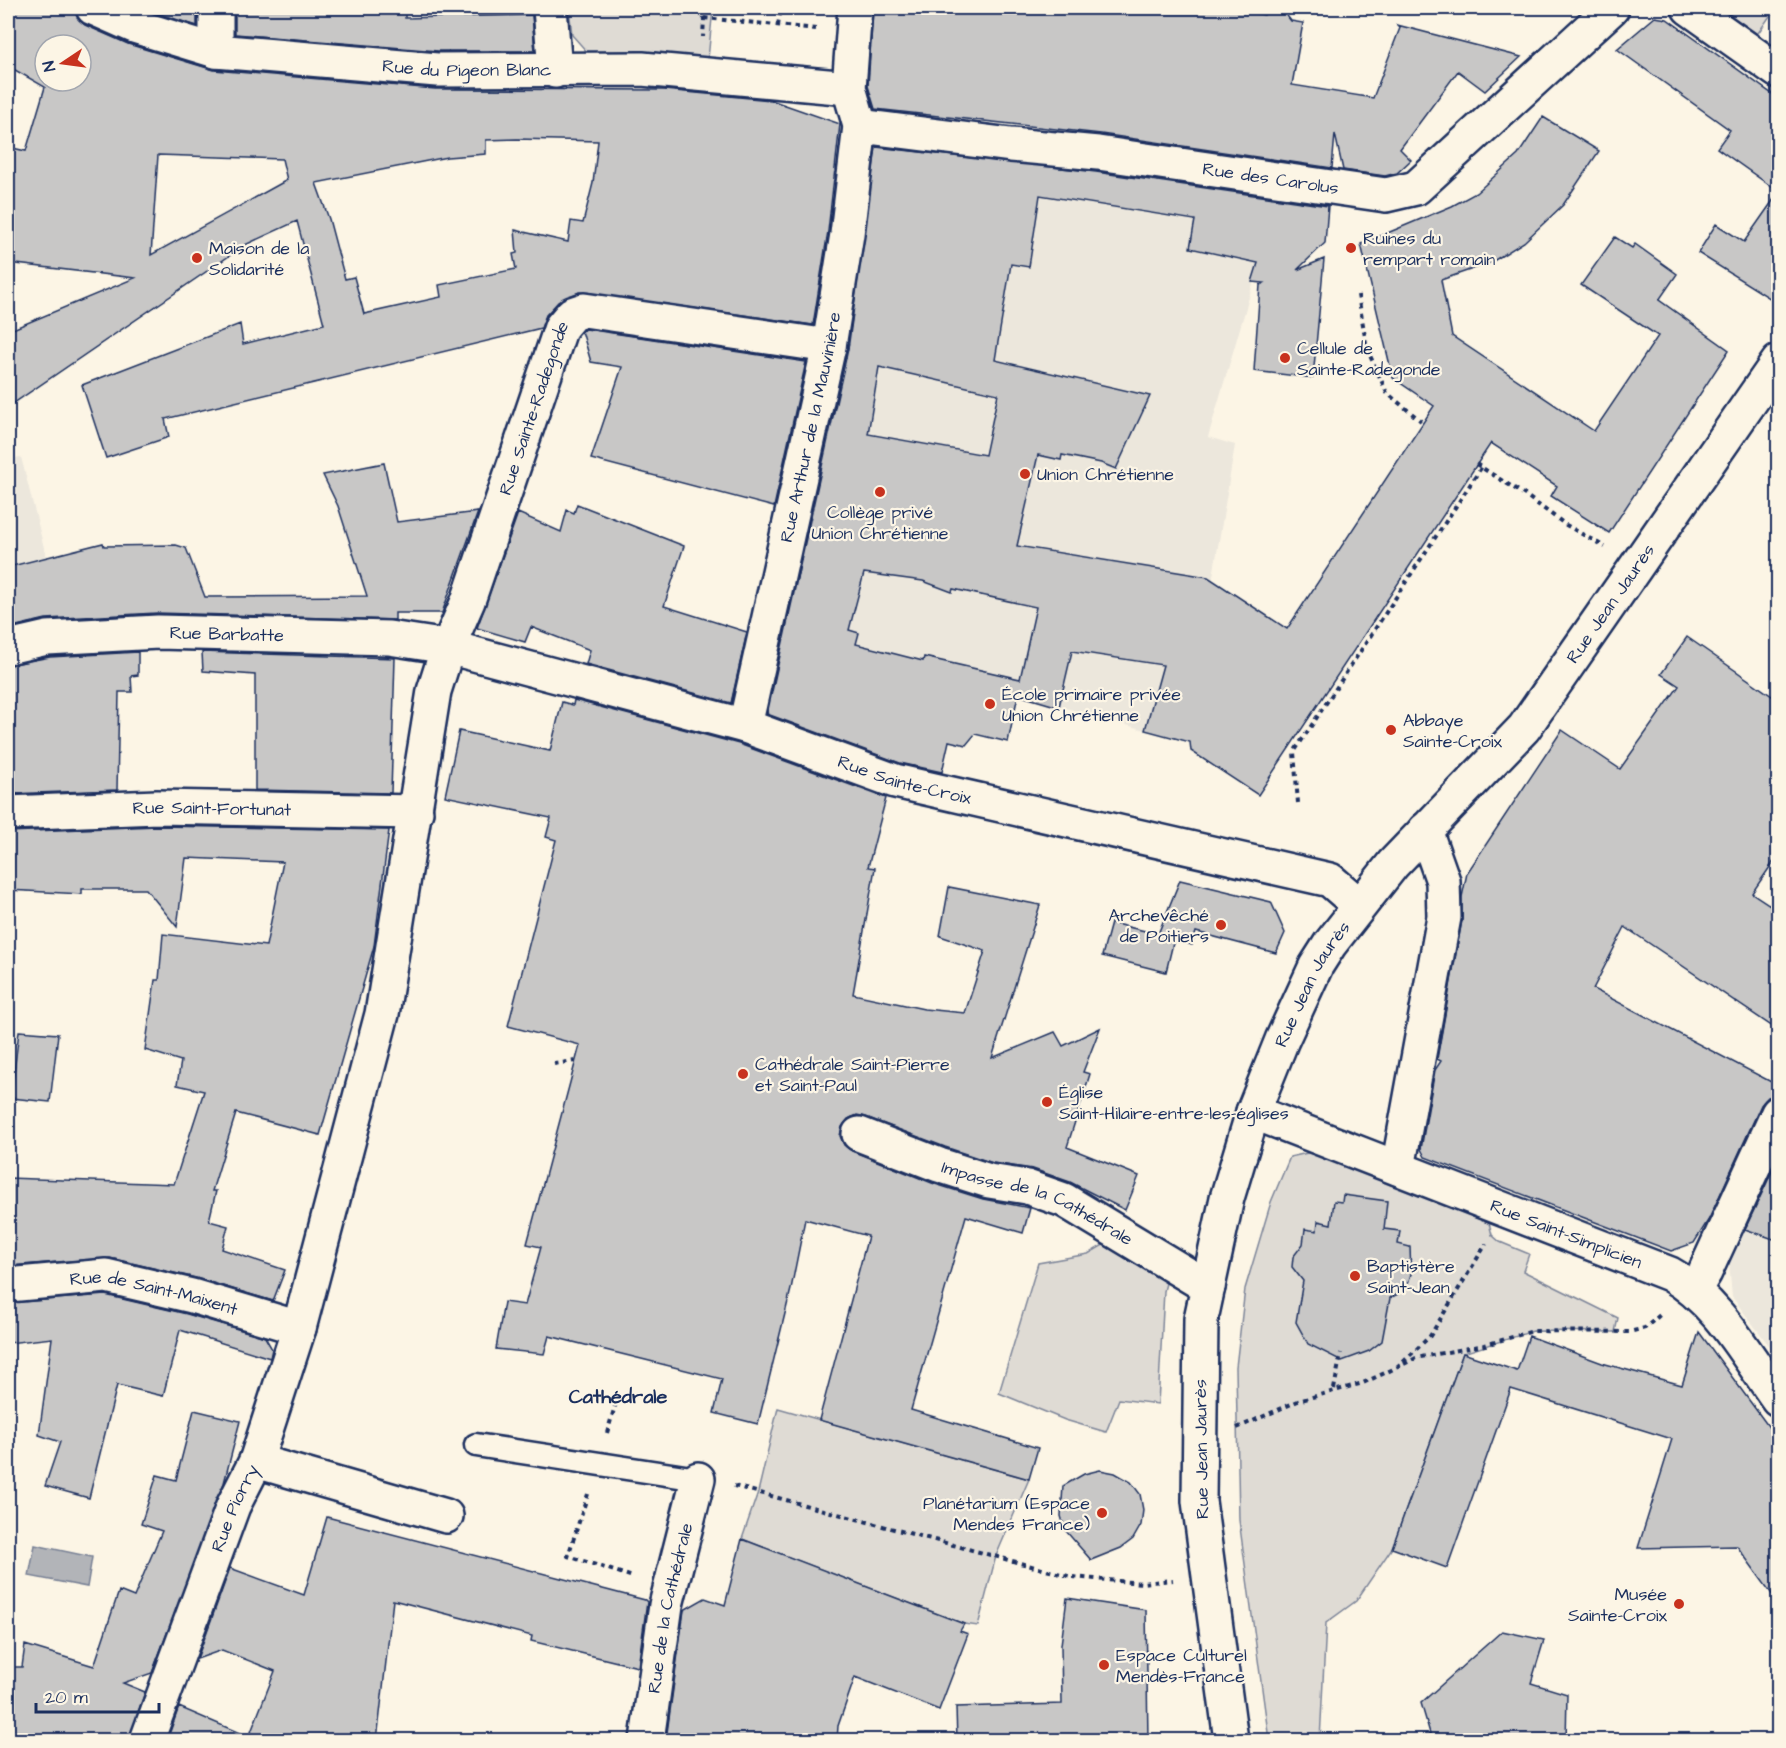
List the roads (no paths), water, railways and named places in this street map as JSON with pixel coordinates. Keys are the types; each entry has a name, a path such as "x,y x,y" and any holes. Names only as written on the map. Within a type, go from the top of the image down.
{"street":[{"name":"Rue du Pigeon Blanc","path":"93,8 134,26 216,51 436,70 642,69 849,88"},
{"path":"216,8 216,51"},
{"path":"550,8 555,71"},
{"path":"855,8 849,88 860,126"},
{"name":"Rue des Carolus","path":"860,126 1261,174 1386,195 1402,193 1416,188 1612,8"},
{"path":"1689,8 1779,71"},
{"name":"Rue Arthur de la Mauvinière","path":"745,726 829,346 848,234 860,126"},
{"name":"Rue Sainte-Radegonde","path":"256,1461 299,1328 382,1014 434,691 448,647 468,601 561,327 572,314 584,310 829,346"},
{"name":"Rue Jean Jaurès","path":"1231,1740 1199,1501 1201,1319 1227,1198 1253,1112 1316,966 1359,905 1425,830 1524,728 1779,362"},
{"name":"Rue Barbatte","path":"8,647 46,638 158,632 389,638 448,647"},
{"name":"Rue Sainte-Croix","path":"448,647 745,726 895,781 1330,880 1359,905"},
{"name":"Rue Saint-Fortunat","path":"8,813 158,807 416,812"},
{"path":"1398,1168 1444,917 1443,880 1425,830"},
{"name":"Rue Saint-Simplicien","path":"1253,1112 1670,1274 1695,1289 1712,1308 1779,1399"},
{"path":"1695,1289 1706,1272 1779,1113"},
{"name":"Impasse de la Cathédrale","path":"859,1134 988,1181 1027,1187 1064,1200 1208,1287"},
{"name":"Rue de Saint-Maixent","path":"8,1285 106,1276 192,1296 299,1328"},
{"name":"Rue Piorry","path":"147,1740 233,1506 256,1461 446,1516"},
{"name":"Rue de la Cathédrale","path":"647,1740 670,1589 698,1479"}],"lane":[{"path":"476,1445 698,1479"}],"place":[{"name":"Ruines du rempart romain","path":"1351,248"},
{"name":"Maison de la Solidarité","path":"197,258"},
{"name":"Cellule de Sainte-Radegonde","path":"1285,358"},
{"name":"Union Chrétienne","path":"1025,474"},
{"name":"Collège privé Union Chrétienne","path":"880,492"},
{"name":"École primaire privée Union Chrétienne","path":"990,704"},
{"name":"Abbaye Sainte-Croix","path":"1391,730"},
{"name":"Archevêché de Poitiers","path":"1221,925"},
{"name":"Cathédrale Saint-Pierre et Saint-Paul","path":"743,1074"},
{"name":"Église Saint-Hilaire-entre-les-églises","path":"1047,1102"},
{"name":"Baptistère Saint-Jean","path":"1355,1276"},
{"name":"Planétarium (Espace Mendes France)","path":"1102,1513"},
{"name":"Musée Sainte-Croix","path":"1679,1604"},
{"name":"Espace Culturel Mendès-France","path":"1104,1665"}],"district":[{"name":"Cathédrale","path":"618,1396"}]}
